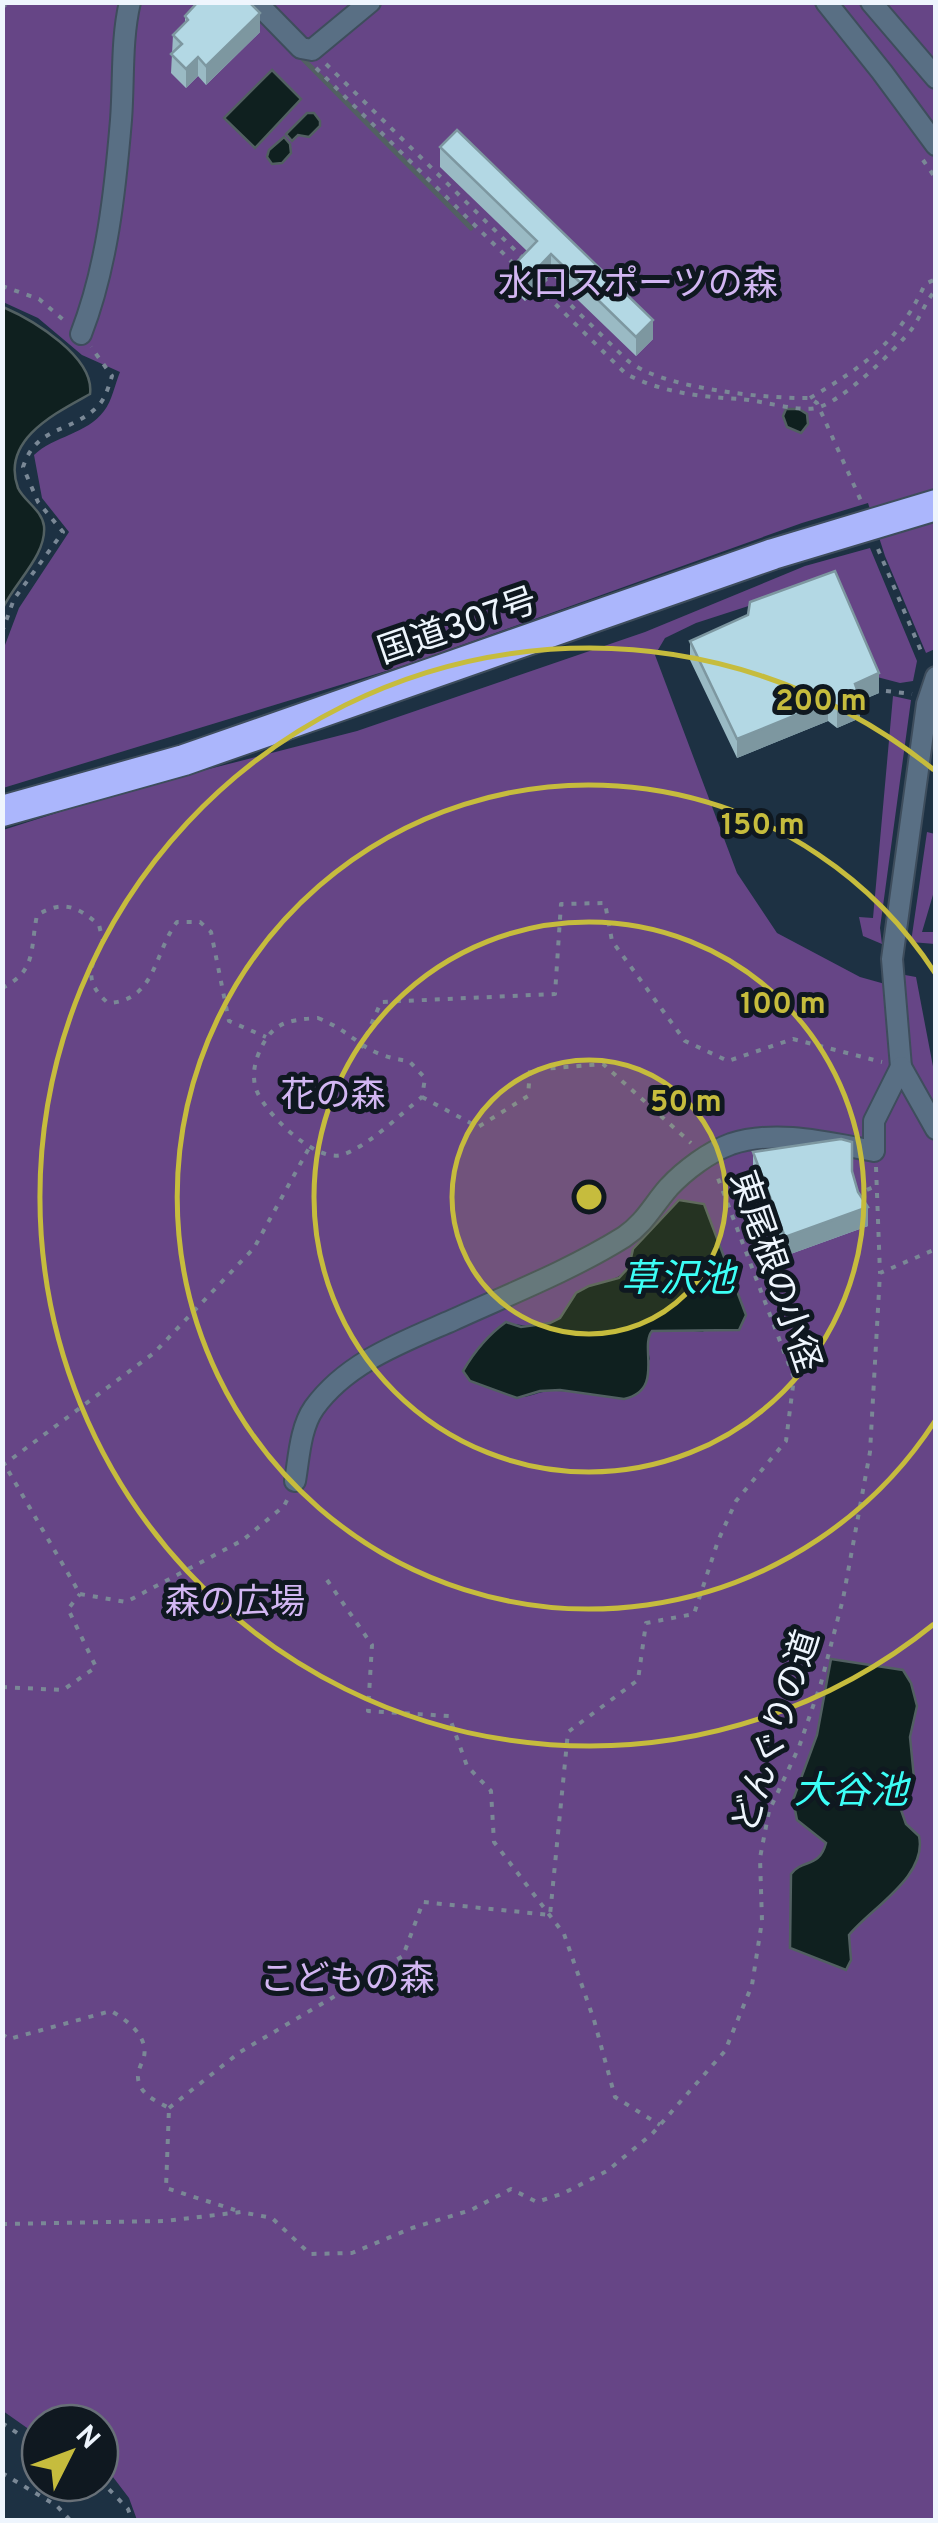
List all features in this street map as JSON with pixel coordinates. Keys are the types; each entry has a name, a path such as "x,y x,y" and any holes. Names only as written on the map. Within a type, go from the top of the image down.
{"highway":[{"name":"国道307号","path":"2,811 184,760 773,554 936,506"}],"street":[{"path":"81,334 98,288 120,124 130,2"},
{"path":"256,2 301,48 312,50 370,2"},
{"path":"826,2 936,145"},
{"path":"871,2 936,78"},
{"path":"936,677 927,704 892,960 901,1067 936,1129"},
{"path":"295,1481 312,1411 337,1382 396,1345 552,1275 625,1236 648,1218 668,1189 708,1156 732,1144 793,1137 874,1151 874,1121 901,1067"}],"path":[{"path":"2,8 8,2"},
{"path":"517,267 305,57 312,50 522,257"},
{"path":"535,270 642,371 663,379 738,392 810,398 817,403 862,503"},
{"path":"810,398 849,376 882,350 911,313 925,284 936,279"},
{"path":"531,281 626,374 642,383 722,400 814,408 856,384 894,351 936,290"},
{"path":"2,286 39,299 81,334 112,376 102,402 79,422 46,434 29,448 23,467 38,502 63,532 14,599 2,632"},
{"path":"878,550 921,652"},
{"path":"886,691 916,694"},
{"path":"362,1048 381,1002 555,994 561,904 605,903 612,941 685,1041 728,1061 793,1039 901,1067"},
{"path":"3,986 20,979 30,965 37,915 52,906 72,908 98,926 102,941 90,979 108,1003 120,1002 144,988 177,922 200,922 211,932 229,1021 266,1037"},
{"path":"318,1018 341,1027 362,1048 384,1058 409,1061 425,1078 422,1098 359,1148 336,1157 309,1148 256,1089 254,1068 266,1037 276,1027 294,1020 318,1018"},
{"path":"422,1098 478,1127 528,1096 530,1070 603,1064 671,1128 708,1156"},
{"path":"295,1481 284,1506 258,1530 126,1602 80,1594 3,1464 167,1340 254,1248 309,1148"},
{"name":"どんぐりの道","path":"169,2108 166,2188 272,2218 310,2254 352,2253 471,2210 511,2189 537,2202 564,2193 607,2170 660,2125 725,2051 752,1985 762,1921 760,1858 769,1811 800,1747 821,1683 843,1599 870,1452 880,1272 874,1151"},
{"name":"東尾根の小径","path":"550,1915 568,1732 638,1680 646,1623 694,1614 736,1501 786,1441 794,1378 708,1156"},
{"path":"854,1196 878,1185"},
{"path":"880,1272 936,1249"},
{"path":"327,1580 372,1645 368,1711 450,1716 467,1766 490,1791 494,1842 564,1934 615,2097 660,2125"},
{"path":"2,1687 63,1690 96,1667 68,1609 80,1594"},
{"path":"2,2034 9,2039 111,2011 130,2022 143,2043 145,2056 138,2068 138,2082 148,2096 169,2108 240,2052 403,1956 423,1902 550,1915"},
{"name":"どんぐりの道","path":"2,2224 166,2220 241,2212"},
{"path":"2,2473 56,2506 70,2520"}],"green space":[{"name":"水口スポーツの森","path":"3,3 935,3 935,649 926,653 885,556 868,503 409,664 3,788 2,653 19,608 69,532 42,498 34,455 97,419 109,402 120,372 82,355 38,318 3,302"},
{"name":"こどもの森","path":"870,548 917,661 913,681 900,683 877,677 817,584 696,623 665,638 655,655 737,873 777,933 860,977 885,984 905,975 916,977 935,1077 935,2520 137,2520 120,2486 120,2403 20,2403 20,2423 3,2411 3,830 135,788 357,731 645,632 805,566","holes":["629,1267 704,1332 652,1330 646,1342 650,1359 624,1399 560,1391 513,1395 487,1338 506,1322 534,1326 555,1321 582,1291 619,1276"]},
{"path":"893,696 911,700 880,928 882,944 863,936 859,917 873,918"},
{"path":"927,832 935,834 935,888 922,932 935,932 935,944 911,942"}],"water":[{"path":"272,70 301,99 255,148 224,118"},
{"path":"307,113 314,113 320,126 309,137 298,135 292,141 286,134"},
{"path":"284,137 291,153 282,163 272,164 267,157 269,150"},
{"path":"3,307 45,330 73,354 89,380 90,394 35,429 17,455 18,488 40,515 44,537 3,608"},
{"path":"786,409 799,409 807,414 808,424 801,433 787,427 783,416"},
{"name":"草沢池","path":"679,1200 704,1204 746,1315 739,1330 652,1331 644,1387 624,1399 560,1390 517,1398 470,1381 463,1371 499,1327 506,1322 521,1327 550,1323 560,1318 576,1293 619,1278 629,1267 633,1249"},
{"name":"大谷池","path":"831,1659 903,1670 917,1706 910,1737 914,1778 900,1807 906,1824 919,1836 919,1851 907,1878 849,1935 851,1960 846,1970 790,1948 791,1874 819,1857 826,1843 797,1820 793,1800 817,1735"}],"building":[{"path":"198,2 249,2 260,13 206,66 198,57 186,69 171,54 182,44 173,35"},
{"path":"457,130 653,320 636,337 551,254 525,281 511,268 537,241 440,147"},
{"path":"835,571 879,673 855,684 860,698 837,708 828,702 737,739 690,641 748,615 750,602"},
{"path":"841,1139 852,1142 852,1171 858,1192 868,1207 785,1237 753,1152"}],"waterway":[{"path":"302,58 471,228"}],"park label":[{"name":"花の森","path":"333,1094"},
{"name":"森の広場","path":"235,1601"}]}
